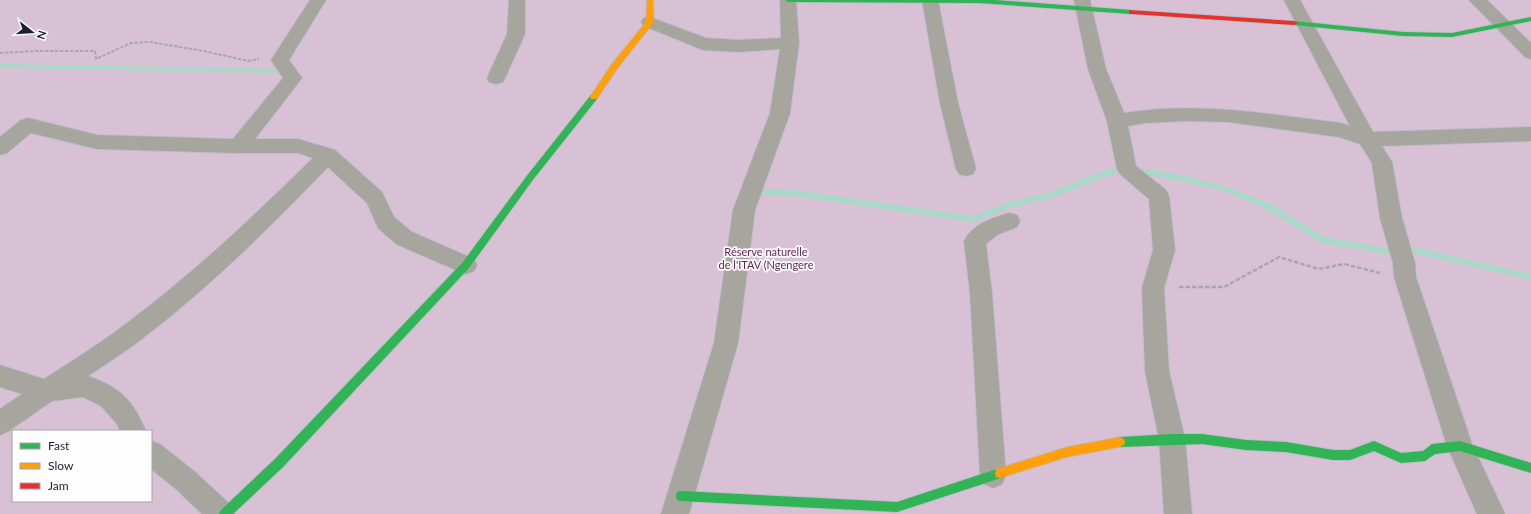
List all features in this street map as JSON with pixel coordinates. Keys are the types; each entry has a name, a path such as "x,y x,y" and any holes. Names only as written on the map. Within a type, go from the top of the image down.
{"street":[{"path":"238,146 293,78 280,60 318,0"},
{"path":"496,78 516,34 517,0"},
{"path":"225,514 279,462 466,265 529,179 587,108 614,67 650,22 650,0"},
{"path":"1531,19 1452,35 1403,34 1083,4 930,0 788,0 790,43 780,113 748,200 726,343 678,505 897,507 1066,452 1110,443 1172,439 1202,439 1246,445 1286,447 1333,455 1350,456 1374,446 1401,458 1425,456 1432,449 1460,446 1531,468"},
{"path":"930,0 949,103 966,169"},
{"path":"1292,0 1367,140 1382,162 1391,218 1405,270 1460,446 1491,514"},
{"path":"1477,0 1531,53"},
{"path":"1083,4 1097,69 1117,121 1127,168 1159,196 1164,250 1153,288 1157,371 1172,439 1178,514"},
{"path":"650,22 703,44 738,46 790,43"},
{"path":"1117,121 1146,116 1180,114 1228,115 1341,130 1367,140 1531,134"},
{"path":"0,148 28,125 97,142 298,146 328,155 375,198 386,222 404,238 466,265"},
{"path":"0,423 134,331 200,278 259,225 328,155"},
{"path":"993,475 981,294 975,241 989,229 1009,221"},
{"path":"0,376 46,391 85,386 110,398 126,416 133,430"},
{"path":"152,455 186,480 222,514"}],"path":[{"path":"0,53 38,50 65,52 95,51 96,59 131,43 150,42 204,51 248,61 270,57 280,60"},
{"path":"1153,288 1224,287 1279,258 1320,269 1344,264 1367,271 1405,270"}],"green space":[{"name":"Réserve naturelle de l'ITAV (Ngengere","path":"0,0 1531,0 1531,514 0,514"}],"waterway":[{"path":"0,66 284,71"},
{"path":"751,191 794,193 973,219 1008,205 1049,196 1108,172 1127,169 1177,177 1222,188 1266,205 1322,240 1387,251 1399,247 1531,277"}],"traffic: fast":[{"path":"788,0 979,1 1131,12"},
{"path":"1294,23 1403,34 1452,35 1531,19"},
{"path":"225,514 279,463 466,265 529,179 594,97"},
{"path":"1120,442 1202,439 1246,445 1286,447 1333,455 1350,455 1374,446 1401,458 1425,456 1432,449 1460,446 1531,468"},
{"path":"681,496 897,507 1000,473"}],"traffic: slow":[{"path":"594,97 614,67 650,22 650,0"},
{"path":"1000,473 1067,452 1120,442"}],"traffic: jam":[{"path":"1131,12 1294,23"}]}
